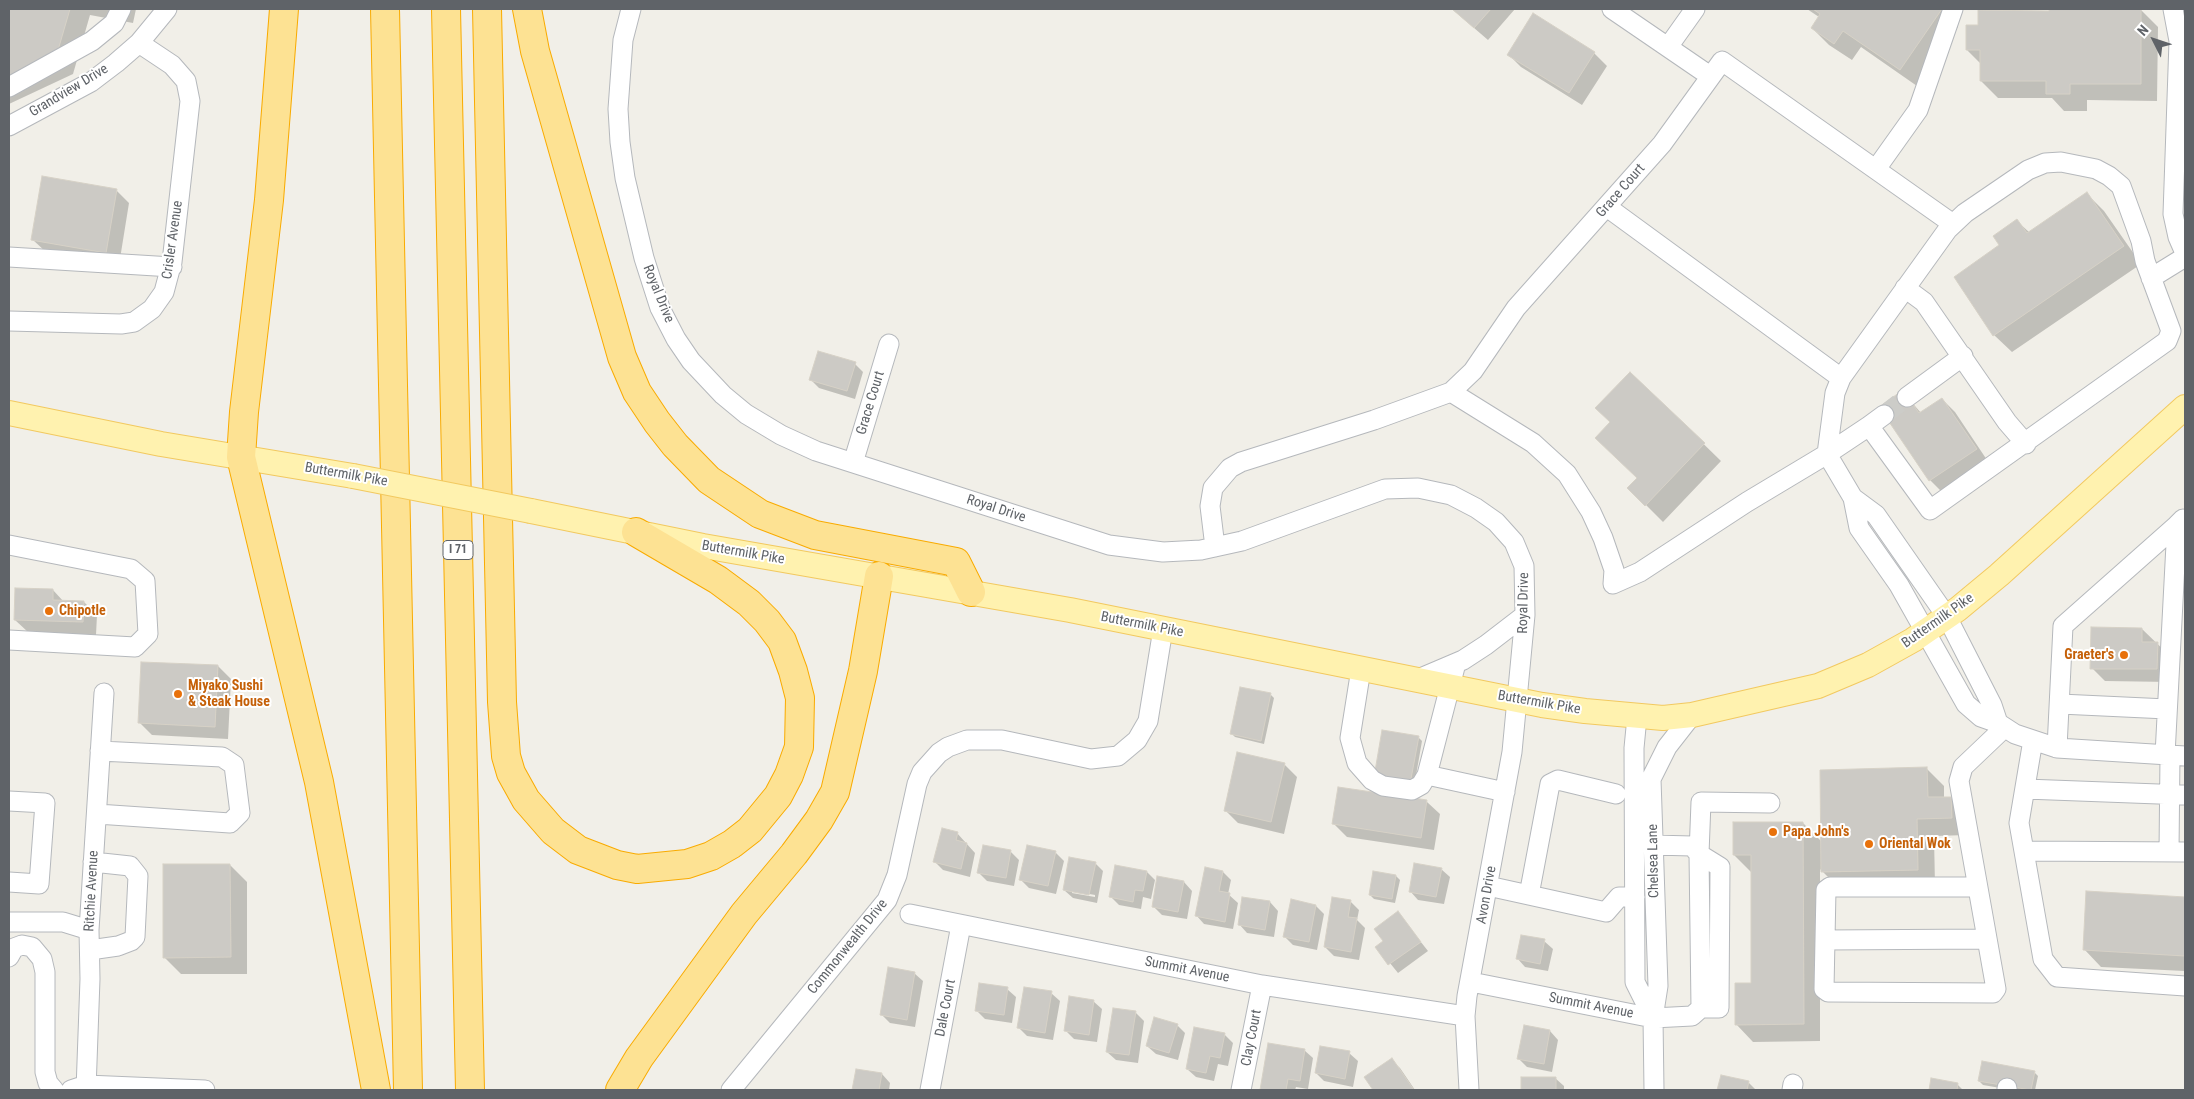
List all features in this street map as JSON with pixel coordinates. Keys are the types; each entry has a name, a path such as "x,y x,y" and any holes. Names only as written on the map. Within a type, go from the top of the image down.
{"highway":[{"path":"284,9 269,200 244,412 241,457 319,782 376,1090"},
{"path":"385,9 408,1090"},
{"name":"I 71","path":"446,9 470,1090"},
{"path":"487,9 501,683 506,756 511,774 526,800 553,832 578,850 617,865 638,868 687,864 711,856 732,844 750,830 778,796 789,775 799,747 800,698 782,641 749,603 718,580 636,532"},
{"path":"527,9 535,51 622,357 637,392 657,422 675,445 709,480 760,514 815,534 956,562 971,592"},
{"path":"620,1090 639,1058 744,914 794,854 819,820 835,792 863,671 879,576"}],"main road":[{"name":"Buttermilk Pike","path":"9,413 161,444 353,476 636,532 971,592 1518,700 1585,712 1663,718 1692,715 1818,686 1868,665 1924,632 1947,617 1999,576 2185,407"}],"street":[{"path":"9,87 92,41 114,23 121,9"},
{"name":"Grandview Drive","path":"9,126 90,82 116,63 139,43 167,9"},
{"name":"Royal Drive","path":"631,9 624,40 619,79 620,142 625,178 644,258 660,308 691,361 723,395 746,414 790,439 816,451 1109,545 1163,552 1201,550 1242,542 1385,489 1418,488 1451,495 1476,508 1496,522 1514,542 1524,566 1525,614 1518,700"},
{"path":"1612,9 1710,76"},
{"path":"1668,46 1695,9"},
{"path":"1953,9 1918,110 1876,169 1953,224"},
{"path":"2151,278 2185,255 2173,214 2182,67 2174,9"},
{"name":"Crisler Avenue","path":"9,321 121,324 134,322 152,309 164,292 172,267 190,101 186,81 172,65 139,43"},
{"name":"Grace Court","path":"1451,392 1473,371 1516,308 1662,144 1722,61 1876,169"},
{"path":"1869,426 1930,510 2026,444 2167,342 2171,331 2151,278 2121,186 2110,176 2096,169 2060,162 2045,163 2028,170 1965,213 1953,224 1905,288 1842,378 1835,393 1827,454 1853,498 1858,528 1899,585 1966,704 1981,717 2033,740 2057,748 2173,756"},
{"path":"1607,208 1842,378"},
{"path":"9,257 172,267"},
{"path":"1905,288 1924,302 2008,422 2026,444"},
{"name":"Grace Court","path":"853,463 889,344"},
{"path":"1907,397 1963,356"},
{"path":"1215,547 1210,506 1213,488 1230,468 1241,462 1374,420 1451,392 1533,443 1567,474 1591,512 1603,538 1614,570 1613,584 1640,572 1747,502 1827,454 1884,415"},
{"path":"1853,498 1876,514 1947,617 2001,726"},
{"path":"2057,748 2062,626 2181,521"},
{"path":"2024,851 2177,852 2177,794 2167,709 2181,521"},
{"path":"9,545 131,569 145,581 148,634 135,647 9,640"},
{"path":"1416,680 1456,663 1486,645 1525,614"},
{"name":"Commonwealth Drive","path":"731,1090 887,900 897,875 917,784 922,772 939,752 967,740 1002,740 1091,759 1118,756 1137,740 1148,721 1163,629"},
{"path":"1361,668 1350,738 1358,763 1372,780 1384,786 1412,790 1421,785 1427,775 1456,663"},
{"name":"Ritchie Avenue","path":"81,1088 104,693"},
{"name":"Avon Drive","path":"1469,1090 1465,1016 1467,996 1512,752 1518,700"},
{"path":"2060,704 2167,709"},
{"name":"Chelsea Lane","path":"1654,1090 1653,1018 1658,986 1652,779 1666,746 1692,715"},
{"name":"Chelsea Lane","path":"1637,717 1634,748 1635,982 1653,1018"},
{"path":"1977,887 1830,887 1826,890 1824,989 1828,992 1993,993 1996,989 1959,780 1963,767 2001,726"},
{"path":"2033,740 2019,823 2043,959 2057,977 2185,986"},
{"path":"97,814 230,823 240,813 234,765 222,757 100,751"},
{"path":"1427,775 1505,792"},
{"path":"1530,895 1550,784 1558,780 1616,794"},
{"path":"2025,789 2177,794"},
{"path":"9,801 44,803 39,884 9,882"},
{"path":"1699,854 1700,802 1770,803"},
{"path":"9,814 44,816"},
{"path":"1653,845 1692,846 1699,854"},
{"name":"Summit Avenue","path":"1471,982 1653,1018 1692,1016 1701,1008 1699,854"},
{"path":"90,950 118,946 136,937 138,876 130,866 93,862"},
{"path":"1488,886 1606,912 1620,897 1635,897"},
{"name":"Summit Avenue","path":"910,914 1262,985 1465,1016"},
{"path":"9,922 63,922 89,930"},
{"name":"Dale Court","path":"930,1090 961,925"},
{"path":"1826,940 1987,939"},
{"path":"9,957 14,948 22,945 32,947 42,959 45,972 45,1072 48,1083 54,1090"},
{"name":"Clay Court","path":"1241,1090 1262,985"},
{"path":"81,1088 205,1090"}],"building":[{"path":"9,9 70,9 56,57 9,79"},
{"path":"1452,9 1491,9 1474,28"},
{"path":"1813,9 1942,9 1900,70 1843,31 1834,44 1811,28 1820,14"},
{"path":"2049,9 2141,9 2141,84 2070,84 2070,94 2046,94 2046,81 1980,81 1980,50 1966,50 1966,25 1978,25 1978,10 2049,11"},
{"path":"1533,13 1595,52 1569,93 1507,55"},
{"path":"42,176 117,189 106,253 31,240"},
{"path":"2087,192 2124,246 1993,336 1954,277 1999,245 1993,236 2017,219 2027,233"},
{"path":"818,351 856,362 847,391 809,380"},
{"path":"1630,372 1705,443 1645,506 1627,488 1637,478 1595,438 1610,422 1595,408"},
{"path":"1903,390 1919,413 1942,398 1977,449 1929,481 1879,407"},
{"name":"Chipotle","path":"15,588 53,589 53,600 84,601 83,622 14,620"},
{"name":"Graeter's","path":"2091,627 2142,628 2142,642 2158,642 2157,669 2090,669"},
{"name":"Miyako Sushi & Steak House","path":"141,662 218,665 215,727 138,723"},
{"path":"1240,687 1271,693 1261,741 1230,734"},
{"path":"1382,730 1419,736 1410,784 1374,777"},
{"path":"1237,752 1285,763 1271,822 1224,811"},
{"name":"Oriental Wok","path":"1927,767 1928,797 1951,797 1952,818 1917,819 1918,870 1821,872 1820,770"},
{"path":"1338,787 1427,800 1421,838 1332,824"},
{"path":"1733,822 1803,822 1804,1024 1735,1025 1735,983 1751,983 1751,855 1733,855"},
{"path":"942,828 958,832 956,840 967,843 961,869 933,862"},
{"path":"983,845 1011,850 1006,878 977,873"},
{"path":"1027,845 1056,851 1048,886 1019,880"},
{"path":"1069,857 1096,862 1089,895 1063,890"},
{"path":"1414,863 1442,868 1436,897 1409,892"},
{"path":"163,864 230,864 231,957 163,958"},
{"path":"1115,865 1147,871 1143,891 1135,890 1133,902 1109,897"},
{"path":"1205,867 1223,871 1219,891 1230,893 1225,922 1195,916"},
{"path":"1373,871 1396,875 1392,899 1369,895"},
{"path":"1157,876 1184,881 1178,912 1152,907"},
{"path":"2086,891 2185,897 2185,956 2083,950"},
{"path":"1242,897 1270,901 1265,930 1238,925"},
{"path":"1332,897 1351,900 1348,917 1357,918 1351,952 1324,947"},
{"path":"1291,899 1316,905 1309,942 1283,937"},
{"path":"1398,911 1421,942 1388,965 1375,947 1383,941 1374,929"},
{"path":"1521,935 1545,939 1540,964 1516,959"},
{"path":"888,967 915,972 907,1020 880,1015"},
{"path":"979,983 1008,987 1004,1015 975,1011"},
{"path":"1024,987 1052,991 1045,1033 1017,1028"},
{"path":"1069,996 1094,1000 1089,1035 1064,1031"},
{"path":"1113,1008 1136,1011 1129,1055 1106,1052"},
{"path":"1154,1017 1178,1024 1169,1053 1146,1046"},
{"path":"1524,1025 1550,1030 1544,1064 1517,1059"},
{"path":"1194,1027 1225,1033 1220,1058 1210,1056 1206,1073 1186,1069"},
{"path":"1268,1043 1305,1049 1300,1081 1288,1079 1286,1090 1260,1090"},
{"path":"1320,1046 1350,1051 1345,1079 1315,1073"},
{"path":"1392,1058 1414,1090 1373,1090 1364,1077"},
{"path":"1982,1061 2035,1071 2031,1090 1978,1081"},
{"path":"856,1069 882,1073 879,1090 852,1090"},
{"path":"1721,1075 1749,1081 1747,1090 1717,1090"},
{"path":"1521,1077 1556,1077 1556,1090 1521,1090"},
{"path":"1931,1078 1958,1083 1957,1090 1929,1090"}],"tunnel":[{"path":"1884,415 1907,397"}],"place":[{"name":"Chipotle","path":"49,611"},
{"name":"Graeter's","path":"2124,655"},
{"name":"Miyako Sushi & Steak House","path":"178,694"},
{"name":"Papa John's","path":"1773,832"},
{"name":"Oriental Wok","path":"1869,844"}]}
